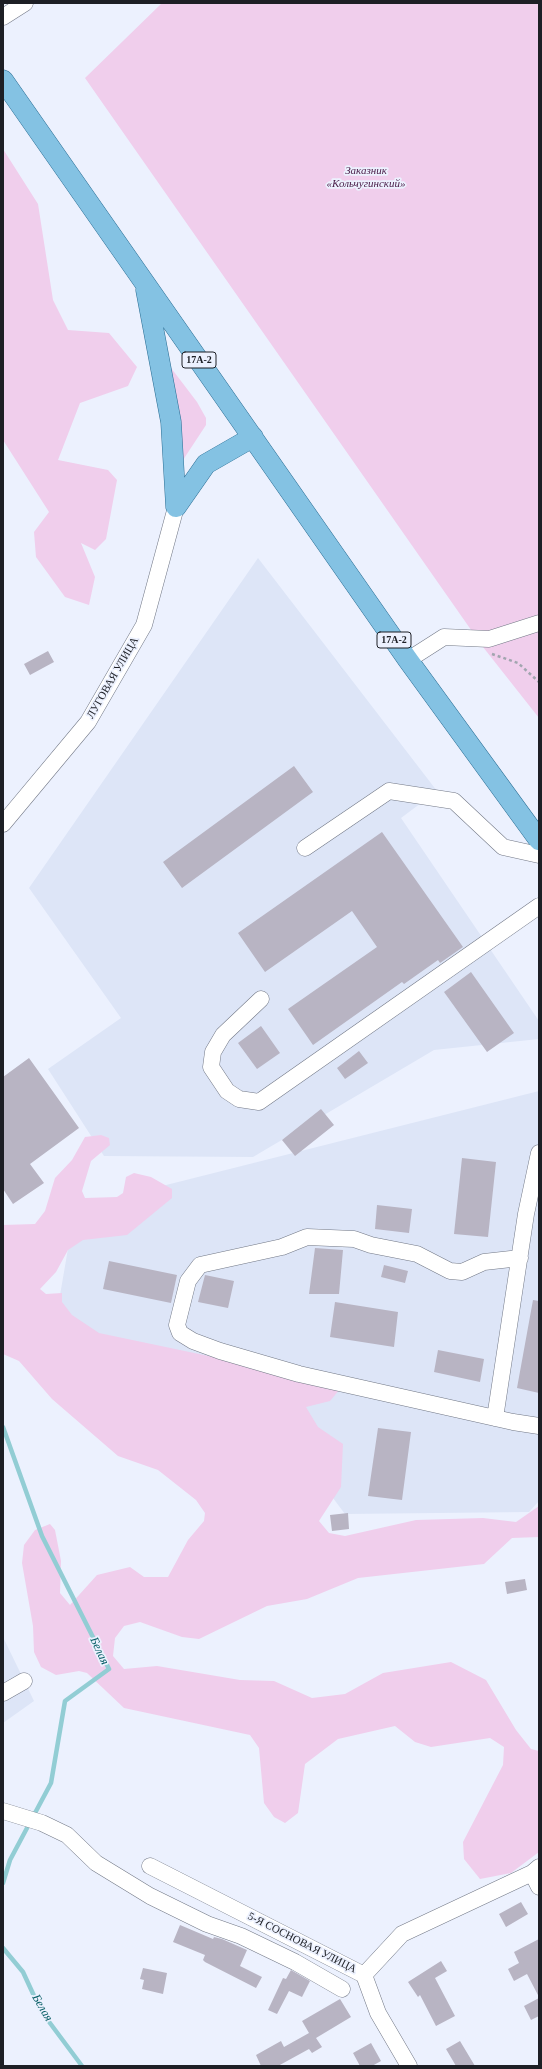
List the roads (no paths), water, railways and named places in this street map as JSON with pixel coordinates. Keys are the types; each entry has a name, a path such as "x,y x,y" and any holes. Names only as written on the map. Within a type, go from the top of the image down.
{"main road":[{"name":"17А-2","path":"3,80 408,660 539,840"},
{"path":"145,282 171,422 176,507"},
{"path":"176,507 206,464 252,437"}],"street":[{"path":"3,16 25,3"},
{"name":"ЛУГОВАЯ УЛИЦА","path":"3,824 88,722 144,625 176,507"},
{"path":"408,660 444,637 489,639 539,622"},
{"path":"305,848 389,791 454,800 503,846 539,855"},
{"path":"261,999 223,1035 213,1052 212,1067 227,1091 239,1100 258,1102 539,906"},
{"path":"495,1418 526,1214 539,1153"},
{"path":"520,1258 484,1262 462,1272 450,1271 417,1254 371,1245 354,1239 307,1237 282,1247 200,1265 188,1281 177,1325 180,1333 184,1337 220,1351 299,1374 495,1418 539,1426"},
{"path":"3,1693 24,1681"},
{"path":"3,1811 42,1823 67,1835 96,1863 150,1896 207,1924 241,1936 295,1962 342,1989"},
{"name":"5-Я СОСНОВАЯ УЛИЦА","path":"150,1866 364,1974 378,2013 409,2066"},
{"path":"364,1974 402,1934 537,1876"}],"waterway":[{"name":"Белая","path":"3,1427 42,1536 109,1669 65,1701 51,1783 10,1860 3,1883"},
{"name":"Белая","path":"3,1948 23,1972 41,2011 82,2066"}],"park label":[{"name":"Заказник «Кольчугинский»","path":"366,177"}]}
